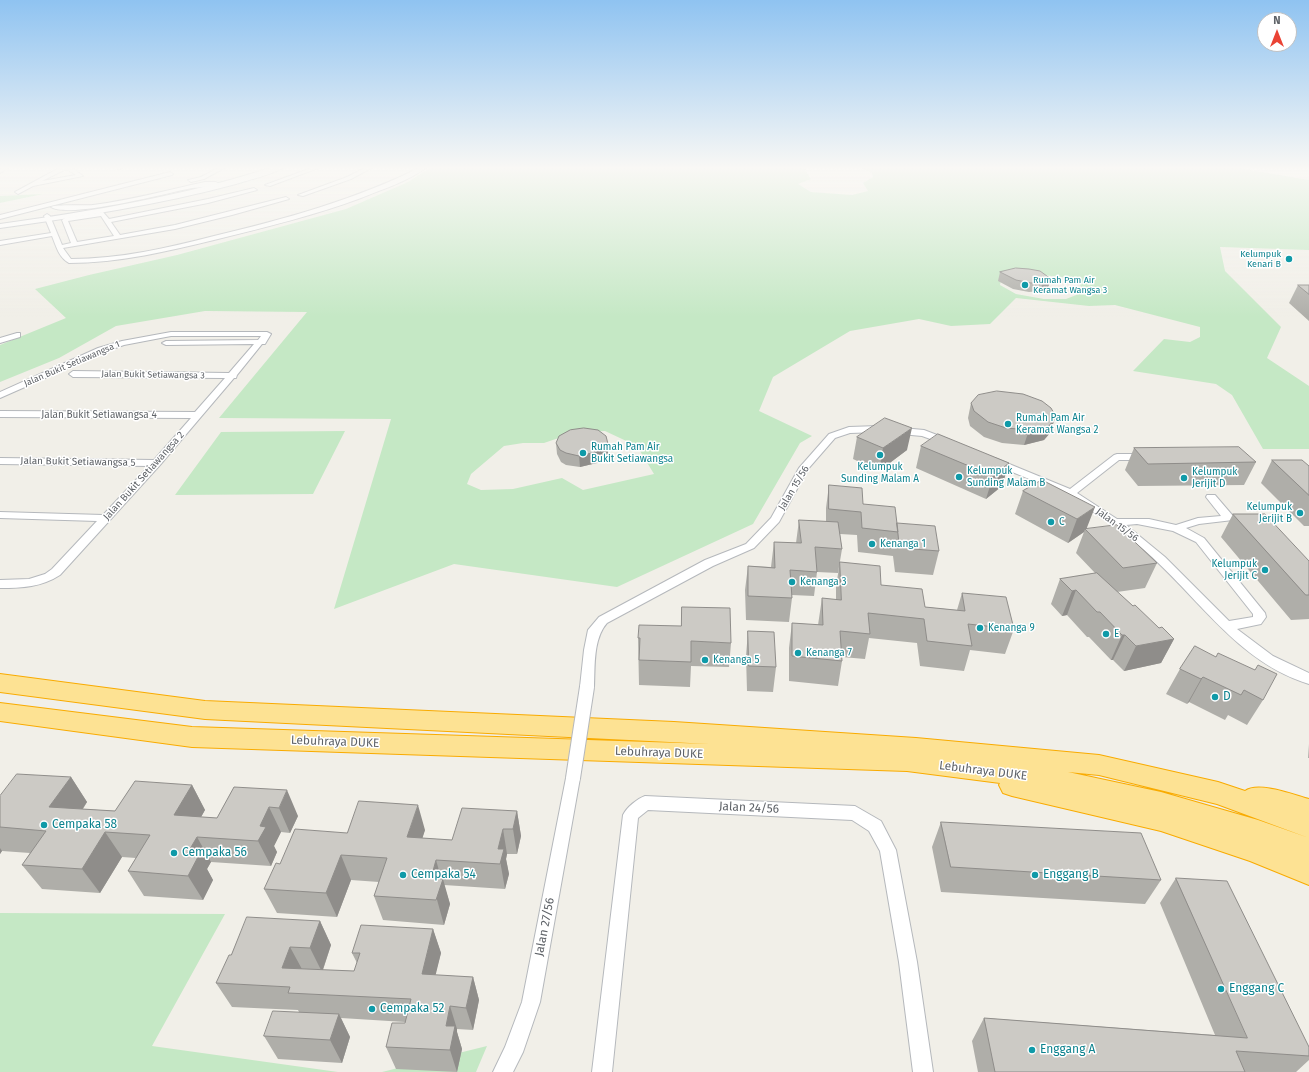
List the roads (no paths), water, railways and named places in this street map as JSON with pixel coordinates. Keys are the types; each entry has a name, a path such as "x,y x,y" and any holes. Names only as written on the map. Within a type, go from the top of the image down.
{"highway":[{"name":"Lebuhraya DUKE","path":"0,683 205,710 674,732 916,748 1099,765 1218,793 1309,826"},
{"name":"Lebuhraya DUKE","path":"0,712 192,737 907,761 1042,778 1161,803 1258,832 1309,851"},
{"path":"907,761 1161,819 1256,850 1309,872"},
{"path":"1218,793 1284,802 1309,811"}],"street":[{"path":"47,218 53,217"},
{"path":"0,224 54,217"},
{"path":"74,244 65,220 84,217"},
{"path":"105,217 117,236"},
{"path":"107,221 128,217"},
{"path":"59,247 218,217"},
{"path":"47,218 62,254 70,261 90,262 168,249 296,217"},
{"path":"0,243 54,234"},
{"name":"Jalan Bukit Setiawangsa 1","path":"0,395 101,350 122,343 171,334 264,338"},
{"path":"0,341 17,335"},
{"path":"166,343 264,338"},
{"name":"Jalan Bukit Setiawangsa 2","path":"0,584 31,584 51,576 157,463 264,338"},
{"name":"Jalan Bukit Setiawangsa 3","path":"73,374 233,376"},
{"name":"Jalan Bukit Setiawangsa 4","path":"0,414 199,415"},
{"name":"Jalan 15/56","path":"573,778 587,687 590,650 594,630 603,620 710,563 750,546 775,520 804,468 832,436 849,430 879,429 924,433 958,446"},
{"path":"1070,494 1117,457 1154,456"},
{"name":"Jalan 15/56","path":"986,458 1070,494 1114,522 1147,547 1186,583 1226,626 1262,656 1287,670 1309,679"},
{"name":"Jalan Bukit Setiawangsa 5","path":"0,461 157,463"},
{"path":"1176,528 1198,521 1229,518 1211,497"},
{"path":"0,515 107,518"},
{"path":"1114,522 1136,521 1176,528 1190,534 1205,546 1259,613 1260,617 1257,621 1226,626"},
{"name":"Jalan 27/56","path":"503,1072 513,1052 531,1002 573,778"},
{"name":"Jalan 24/56","path":"602,1072 631,815 644,803 855,813 875,826 888,850 908,962 923,1072"}],"place":[{"name":"Kelumpuk Kenari B","path":"1289,259"},
{"name":"Rumah Pam Air Keramat Wangsa 3","path":"1025,285"},
{"name":"Rumah Pam Air Keramat Wangsa 2","path":"1008,424"},
{"name":"Rumah Pam Air Bukit Setiawangsa","path":"583,453"},
{"name":"Kelumpuk Sunding Malam A","path":"880,455"},
{"name":"Kelumpuk Sunding Malam B","path":"959,477"},
{"name":"Kelumpuk Jerijit D","path":"1184,478"},
{"name":"Kelumpuk Jerijit B","path":"1300,513"},
{"name":"C","path":"1051,522"},
{"name":"Kenanga 1","path":"872,544"},
{"name":"Kelumpuk Jerijit C","path":"1265,570"},
{"name":"Kenanga 3","path":"792,582"},
{"name":"Kenanga 9","path":"980,628"},
{"name":"E","path":"1106,634"},
{"name":"Kenanga 7","path":"798,653"},
{"name":"Kenanga 5","path":"705,660"},
{"name":"D","path":"1215,697"},
{"name":"Cempaka 58","path":"44,825"},
{"name":"Cempaka 56","path":"174,853"},
{"name":"Cempaka 54","path":"403,875"},
{"name":"Enggang B","path":"1035,875"},
{"name":"Enggang C","path":"1221,989"},
{"name":"Cempaka 52","path":"372,1009"},
{"name":"Enggang A","path":"1032,1050"}]}
